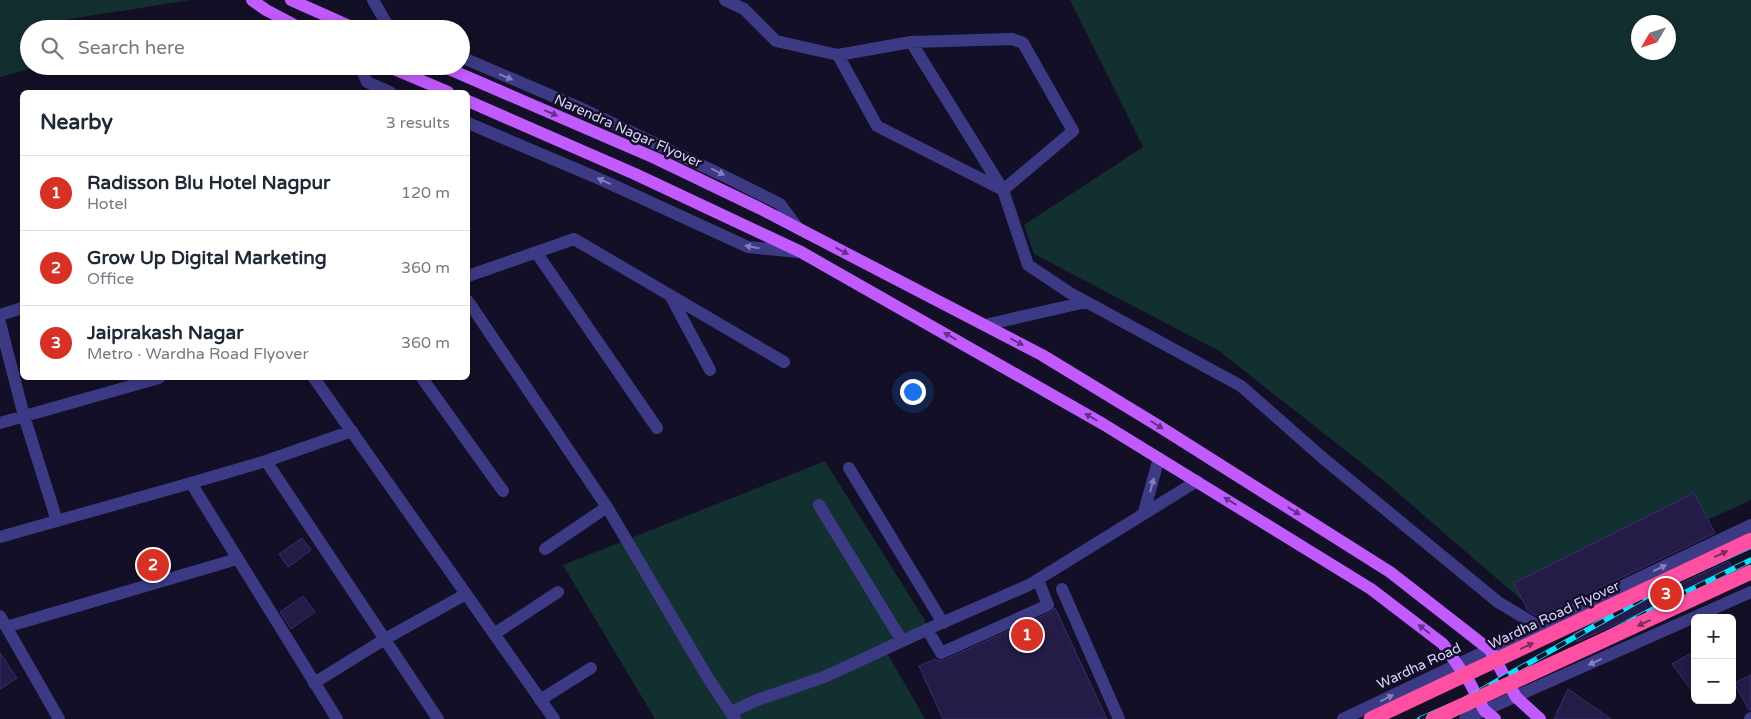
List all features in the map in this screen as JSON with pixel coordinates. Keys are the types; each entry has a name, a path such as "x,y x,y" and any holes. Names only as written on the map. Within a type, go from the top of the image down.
{"highway":[{"name":"Wardha Road Flyover","path":"1372,719 1751,540"},
{"path":"1433,719 1751,572"}],"main road":[{"path":"252,0 285,20"},
{"path":"291,0 336,20"},
{"path":"408,75 443,90"},
{"name":"Narendra Nagar Flyover","path":"463,75 655,158 759,208 1042,356 1157,425 1390,572 1490,650"},
{"path":"470,102 635,174 801,252 1103,424 1372,589 1443,644 1470,683 1484,710 1495,719"},
{"path":"1490,650 1516,697 1540,719"}],"street":[{"path":"373,0 384,20"},
{"path":"725,0 744,9 776,41 838,55 911,42 1012,39 1023,43 1073,131 1003,190"},
{"path":"911,42 1003,190 1028,265 1086,302 1241,386 1324,459 1498,602 1538,626"},
{"path":"838,55 877,126 1003,190"},
{"path":"470,61 578,107 780,204 798,228"},
{"path":"364,75 368,82 386,90"},
{"path":"470,124 602,180 748,247 801,252"},
{"path":"470,275 574,239 784,362"},
{"path":"536,252 657,428"},
{"path":"670,295 710,370"},
{"path":"985,325 1086,302"},
{"path":"470,304 607,507 708,678 733,716 757,700 824,678 1038,580 1076,558 1144,512 1197,481"},
{"path":"0,315 20,309"},
{"path":"0,323 24,416 58,521"},
{"path":"0,424 152,380"},
{"path":"315,380 554,719"},
{"path":"423,380 503,491"},
{"path":"0,537 266,461 352,432"},
{"path":"1144,512 1159,458"},
{"path":"266,461 438,719"},
{"path":"849,468 943,622"},
{"path":"191,483 337,719"},
{"path":"819,505 902,641"},
{"path":"544,549 607,507"},
{"name":"Wardha Road","path":"1343,719 1751,525"},
{"path":"59,719 3,621 237,559"},
{"path":"927,630 941,653 1048,605 1038,580"},
{"path":"1062,589 1119,719"},
{"path":"494,634 558,592"},
{"path":"1465,719 1751,592"},
{"path":"314,683 466,594"},
{"path":"540,700 591,668"}],"green space":[{"path":"0,0 191,0 64,20 20,20 20,71 0,77"},
{"path":"1070,0 1751,0 1751,500 1525,603 1383,480 1219,351 1034,254 1024,225 1143,147"},
{"path":"825,461 926,622 886,651 925,719 655,719 563,565"}],"building":[{"path":"1694,493 1715,533 1539,617 1528,611 1514,583"},
{"path":"302,538 311,550 288,567 279,554"},
{"path":"1729,561 1733,570 1577,642 1573,634"},
{"path":"303,596 315,612 291,629 280,612"},
{"path":"1055,608 1107,719 943,719 919,666 935,659 944,660 1051,612"},
{"path":"0,653 17,678 0,689"},
{"path":"1691,653 1691,690 1672,664"},
{"path":"1751,675 1751,710 1749,710 1736,687 1736,682"},
{"path":"1568,689 1611,719 1554,719"}],"railway":[{"path":"1420,719 1464,700 1668,584 1751,546"},
{"path":"1442,719 1468,708 1674,598 1751,560"}],"place":[{"name":"Grow Up Digital Marketing","path":"153,565"},
{"name":"Jaiprakash Nagar","path":"1666,594"},
{"name":"Radisson Blu Hotel Nagpur","path":"1027,635"}]}
